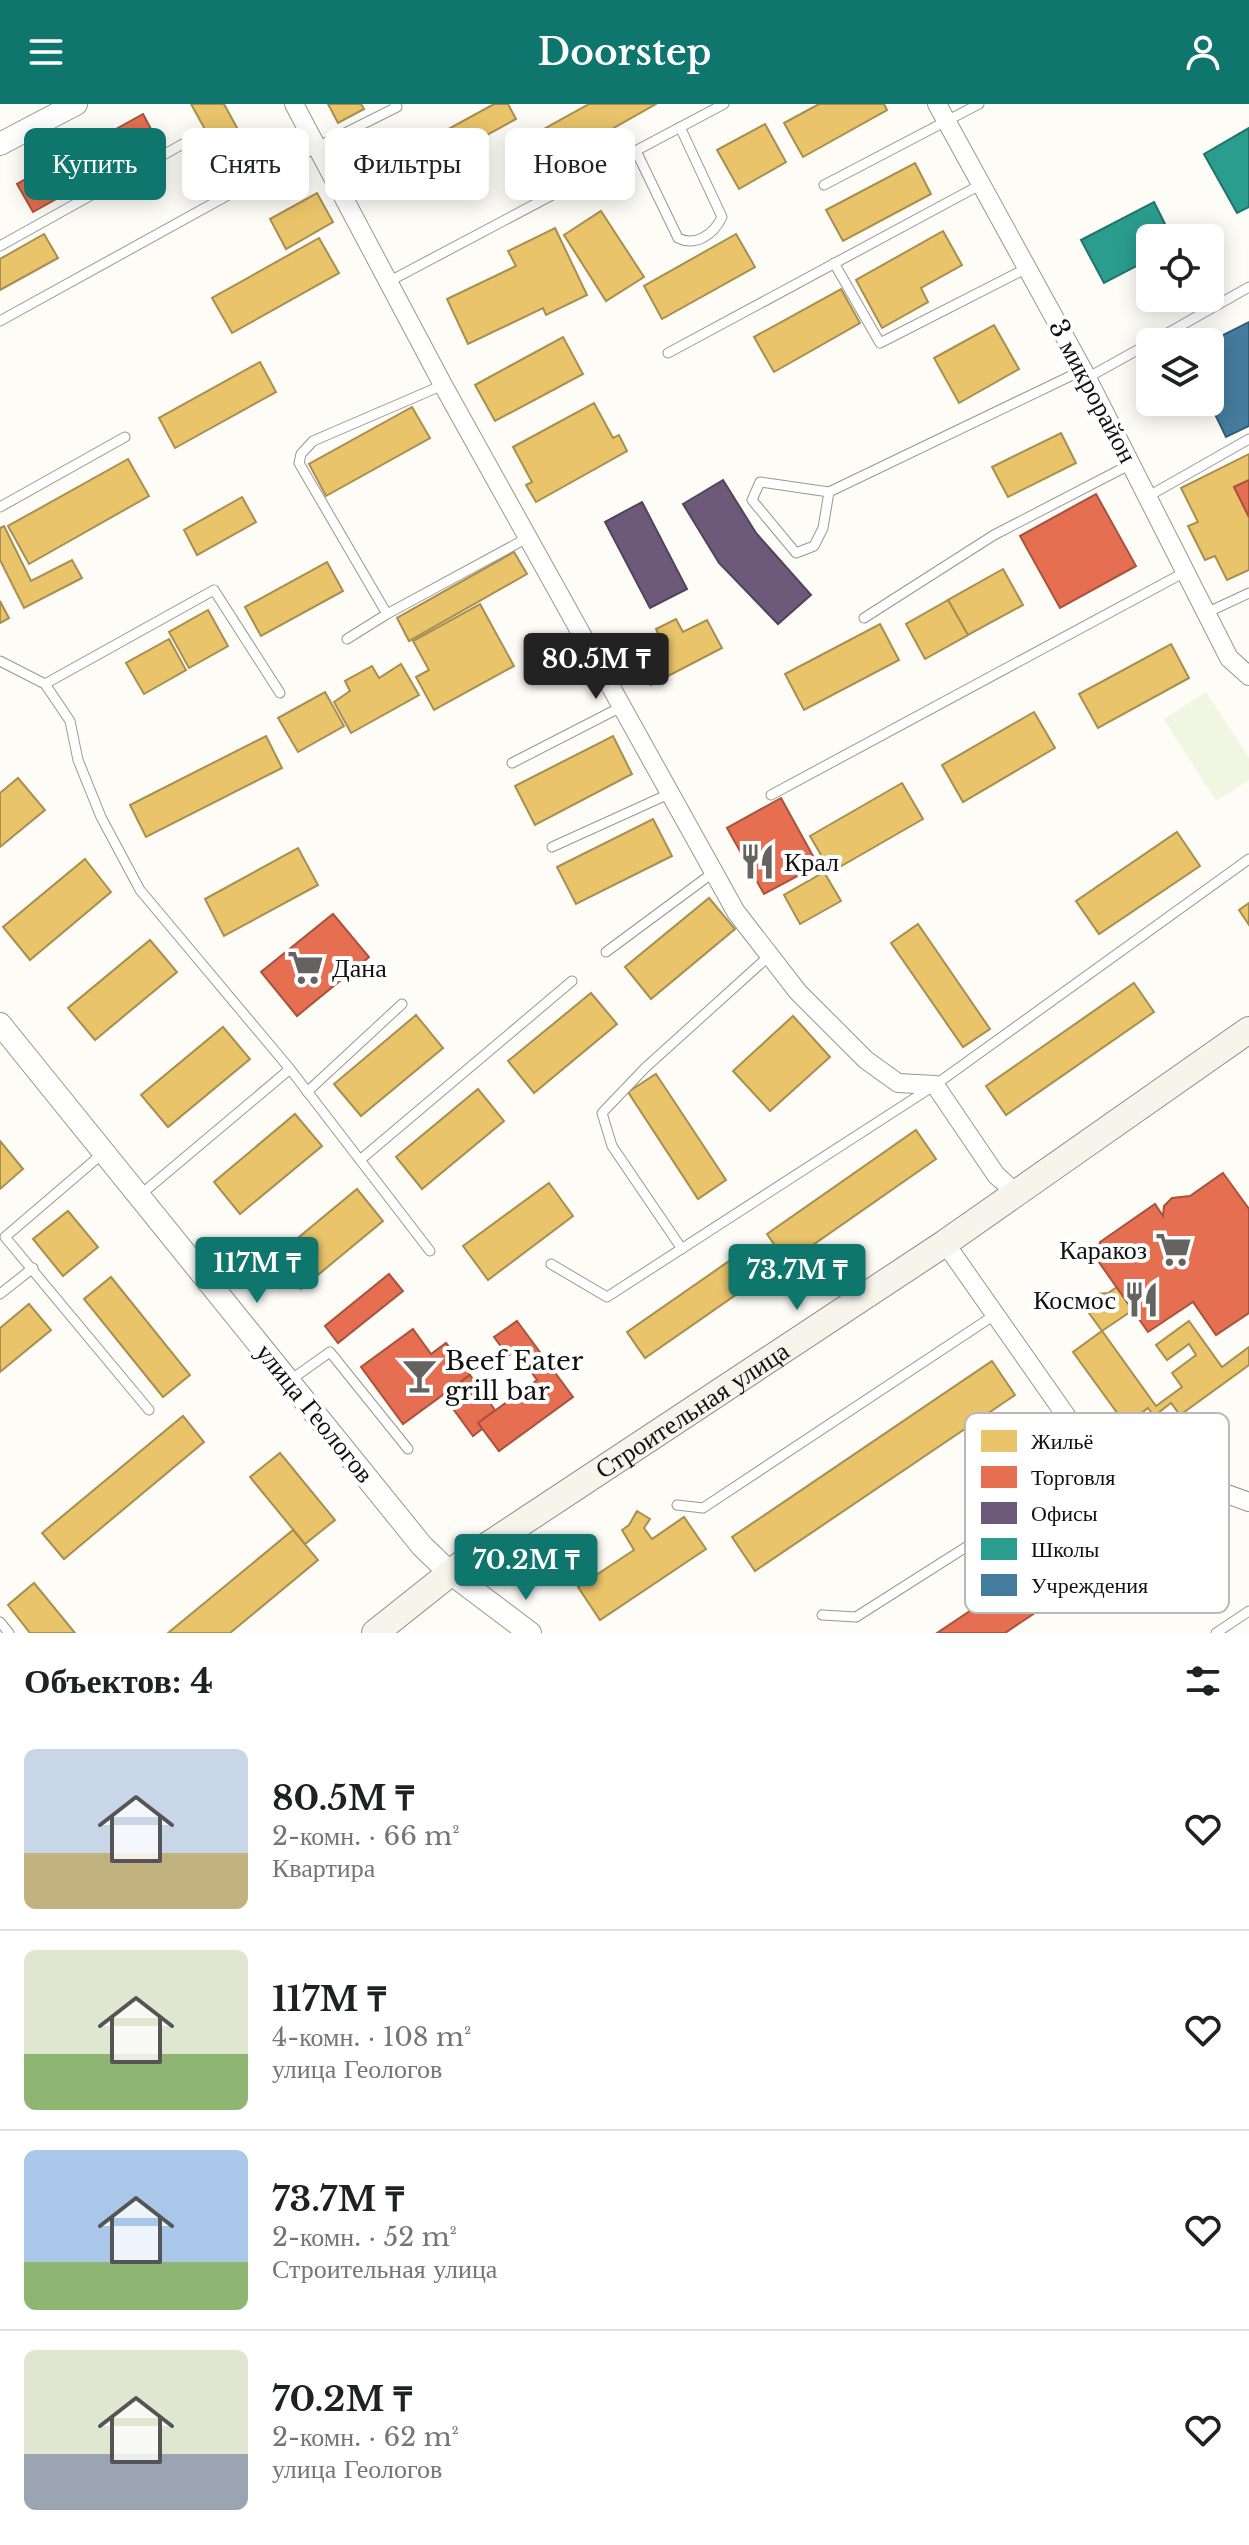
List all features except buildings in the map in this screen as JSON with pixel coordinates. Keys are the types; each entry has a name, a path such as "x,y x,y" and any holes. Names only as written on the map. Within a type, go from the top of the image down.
{"main road":[{"name":"Строительная улица","path":"375,1633 449,1572 945,1243 1249,1030"}],"street":[{"path":"0,144 76,104"},
{"path":"294,104 443,385 736,912 798,992 866,1060 898,1083 935,1085 996,1175 1017,1194"},
{"name":"3 микрорайон","path":"942,112 1085,374 1229,658 1249,676"},
{"name":"улица Геологов","path":"0,1024 422,1546 449,1572 530,1633"},
{"path":"945,1243 1064,1413"},
{"path":"1229,1495 1249,1502"}],"lane":[{"path":"309,151 397,107 395,104"},
{"path":"388,282 724,104"},
{"path":"824,185 942,112 979,104"},
{"path":"636,151 678,238 686,242 696,241 716,230 722,217 680,127"},
{"path":"0,246 182,144"},
{"path":"668,353 980,185"},
{"path":"0,321 219,200"},
{"path":"834,263 880,343 1027,268"},
{"path":"1176,328 1249,287"},
{"path":"829,492 823,528 814,546 796,553 752,500 760,482 829,492 1136,349"},
{"path":"387,614 299,463 301,454 313,441 443,385"},
{"path":"0,507 125,437"},
{"path":"1147,497 1249,439"},
{"path":"864,618 994,535 1131,464"},
{"path":"347,639 529,537"},
{"path":"771,795 1185,572"},
{"path":"45,684 214,590 280,693"},
{"path":"1206,613 1249,593"},
{"path":"0,661 45,684 70,721 78,760 101,817 140,890 290,1069 430,1251"},
{"path":"512,763 623,706"},
{"path":"552,847 671,793"},
{"path":"551,1264 607,1297 935,1085 1249,859"},
{"path":"606,952 714,872"},
{"path":"682,1249 612,1146 602,1113 645,1068 770,955"},
{"path":"360,1160 572,981"},
{"path":"307,1092 402,1004"},
{"path":"139,1196 290,1069"},
{"path":"104,1152 3,1234 149,1410"},
{"path":"0,1294 33,1268"},
{"path":"677,1505 703,1508 996,1314"},
{"path":"289,1381 330,1352 408,1449"},
{"path":"822,1615 856,1617 965,1548"},
{"path":"1216,1633 1249,1611"},
{"path":"0,1622 9,1633"}],"green space":[{"path":"1206,692 1249,758 1249,780 1216,801 1164,719"}],"place":[{"name":"Крал","path":"758,862"},
{"name":"Дана","path":"306,968"},
{"name":"Каракоз","path":"1173,1250"},
{"name":"Космос","path":"1142,1300"},
{"name":"Beef Eater grill bar","path":"419,1376"}]}
